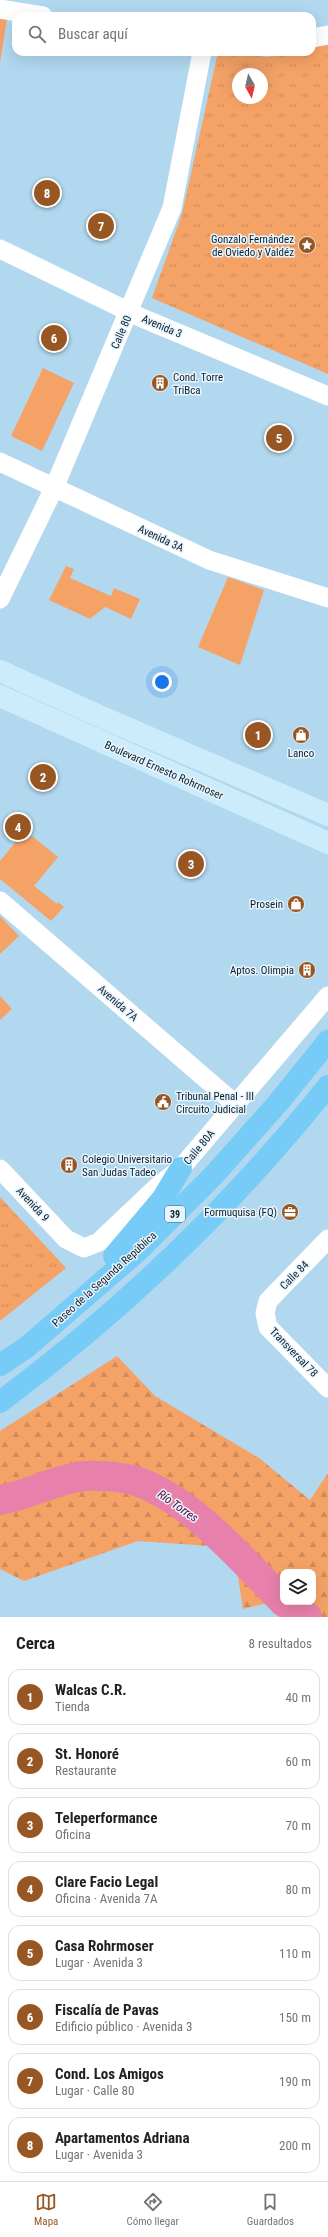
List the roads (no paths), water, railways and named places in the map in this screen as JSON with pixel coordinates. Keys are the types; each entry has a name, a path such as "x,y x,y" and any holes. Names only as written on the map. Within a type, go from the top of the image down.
{"highway":[{"name":"Paseo de la Segunda República","path":"0,1365 27,1347 139,1250 213,1176 278,1103 328,1041"},
{"name":"39","path":"0,1402 43,1370 158,1271 232,1196 301,1120 328,1086"},
{"path":"71,1308 163,1198 181,1168"}],"main road":[{"name":"Boulevard Ernesto Rohrmoser","path":"0,671 104,718 328,815"},
{"name":"Boulevard Ernesto Rohrmoser","path":"0,696 328,844"}],"street":[{"path":"0,9 18,12"},
{"path":"316,37 328,35"},
{"name":"Calle 80","path":"0,599 54,488 130,312 172,208 201,56"},
{"name":"Avenida 3","path":"0,249 130,312 328,396"},
{"name":"Avenida 3A","path":"0,462 209,560 328,598"},
{"name":"Avenida 7A","path":"0,901 235,1104"},
{"name":"Calle 80A","path":"66,1239 84,1248 99,1242 158,1186 181,1168 328,996"},
{"name":"Avenida 9","path":"0,1169 66,1239"},
{"name":"Calle 84","path":"265,1313 268,1301 328,1239"},
{"name":"Transversal 78","path":"265,1313 268,1327 328,1388"}],"waterway":[{"name":"Río Torres","path":"0,1500 21,1495 63,1480 84,1476 125,1478 136,1481 157,1490 177,1502 196,1517 233,1550 280,1598"},
{"name":"Río Torres","path":"289,1605 307,1617"}],"place":[{"name":"Apartamentos Adriana","path":"47,193"},
{"name":"Cond. Los Amigos","path":"101,226"},
{"name":"Gonzalo Fernández de Oviedo y Valdéz","path":"307,245"},
{"name":"Fiscalía de Pavas","path":"54,338"},
{"name":"Cond. Torre TriBca","path":"160,383"},
{"name":"Casa Rohrmoser","path":"279,438"},
{"name":"Walcas C.R.","path":"258,735"},
{"name":"Lanco","path":"301,735"},
{"name":"St. Honoré","path":"43,777"},
{"name":"Clare Facio Legal","path":"18,827"},
{"name":"Teleperformance","path":"191,864"},
{"name":"Prosein","path":"296,904"},
{"name":"Aptos. Olimpia","path":"307,970"},
{"name":"Tribunal Penal - III Circuito Judicial","path":"163,1102"},
{"name":"Colegio Universitario San Judas Tadeo","path":"69,1165"},
{"name":"Formuquisa (FQ)","path":"290,1212"}]}
